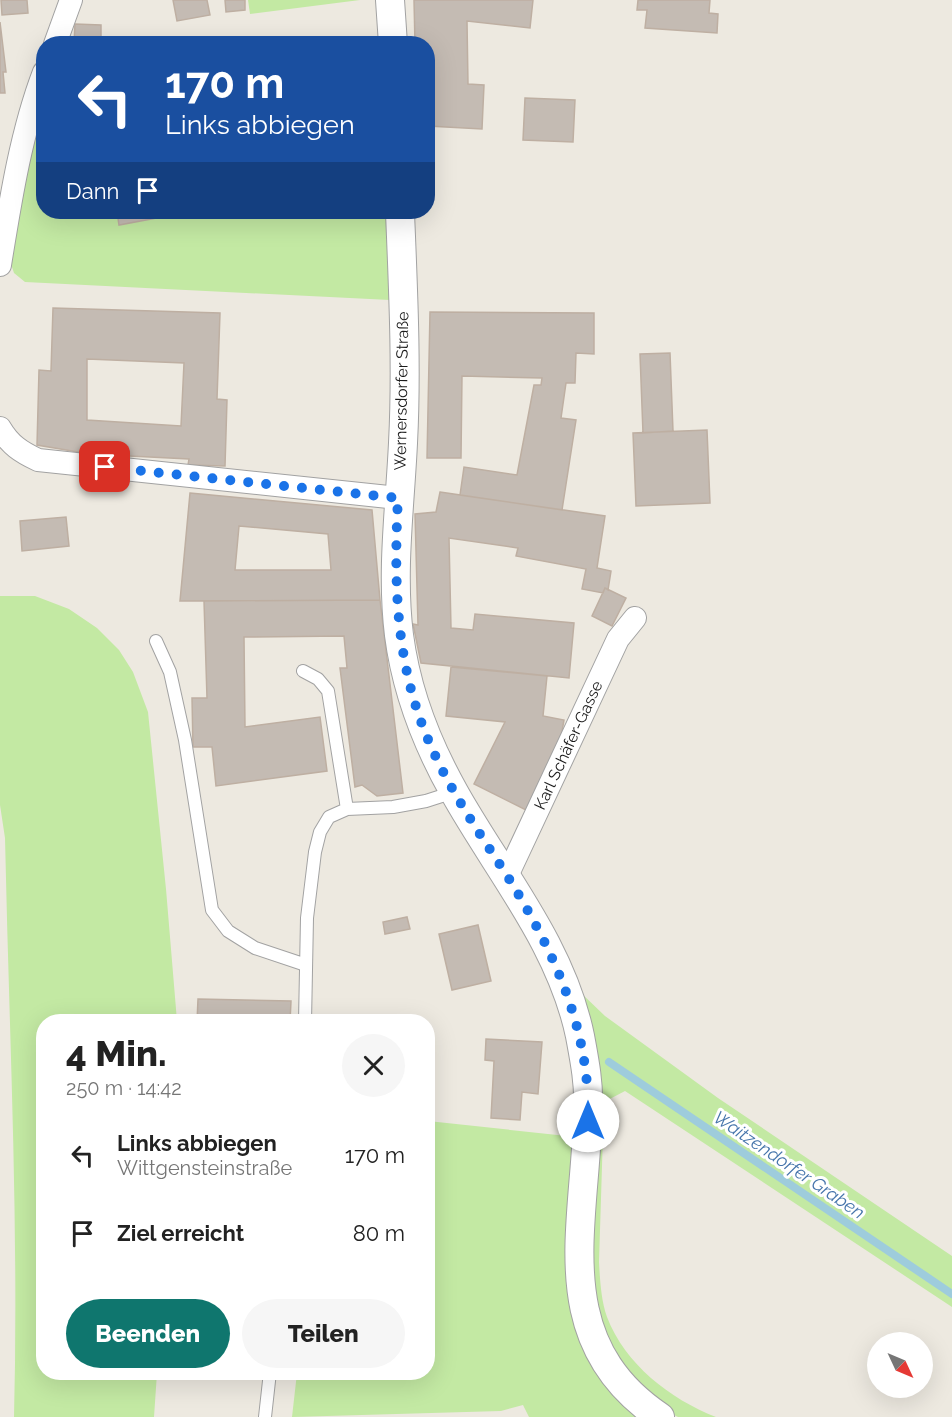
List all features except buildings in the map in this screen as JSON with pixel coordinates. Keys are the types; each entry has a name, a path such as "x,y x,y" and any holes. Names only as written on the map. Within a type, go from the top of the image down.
{"street":[{"path":"58,36 71,0"},
{"path":"390,0 392,36"},
{"path":"0,266 5,202 36,94"},
{"name":"Wernersdorfer Straße","path":"400,219 405,385 396,547 399,634 403,655 424,730 454,792 507,876 546,945 569,997 579,1032 588,1102 578,1262 580,1290 586,1318 596,1346 618,1382 639,1403 660,1417"},
{"path":"0,428 6,439 20,452 38,460 398,498"},
{"name":"Karl Schäfer-Gasse","path":"507,876 618,639 635,618"}],"lane":[{"path":"156,641 170,672 185,740 212,910 228,931 255,948 306,965"},
{"path":"303,671 318,679 328,691 347,809"},
{"path":"305,1014 307,918 315,852 320,832 329,817 347,809 393,807 426,801 454,792"},
{"path":"265,1417 269,1380"}],"green space":[{"path":"248,0 360,0 250,14"},
{"path":"36,132 36,219 386,219 390,300 25,282 14,273 10,261 18,210"},
{"path":"0,596 35,596 69,609 97,628 119,650 133,672 148,712 176,1014 36,1014 36,1380 157,1380 154,1417 14,1417 14,1200 5,838 0,805"},
{"path":"580,992 605,1016 718,1098 952,1256 952,1307 625,1091 604,1102 599,1262 601,1290 607,1317 615,1334 637,1365 666,1390 716,1417 678,1417 668,1412 614,1357 592,1288"},
{"path":"435,1122 576,1137 570,1263 642,1417 529,1417 523,1405 501,1411 292,1417 296,1380 435,1380"}],"waterway":[{"name":"Waitzendorfer Graben","path":"609,1062 952,1294"}],"route":[{"path":"105,467 398,498 396,547 399,634 405,665 424,730 454,792 507,876 546,945 569,997 579,1032 585,1066 588,1121"}]}
